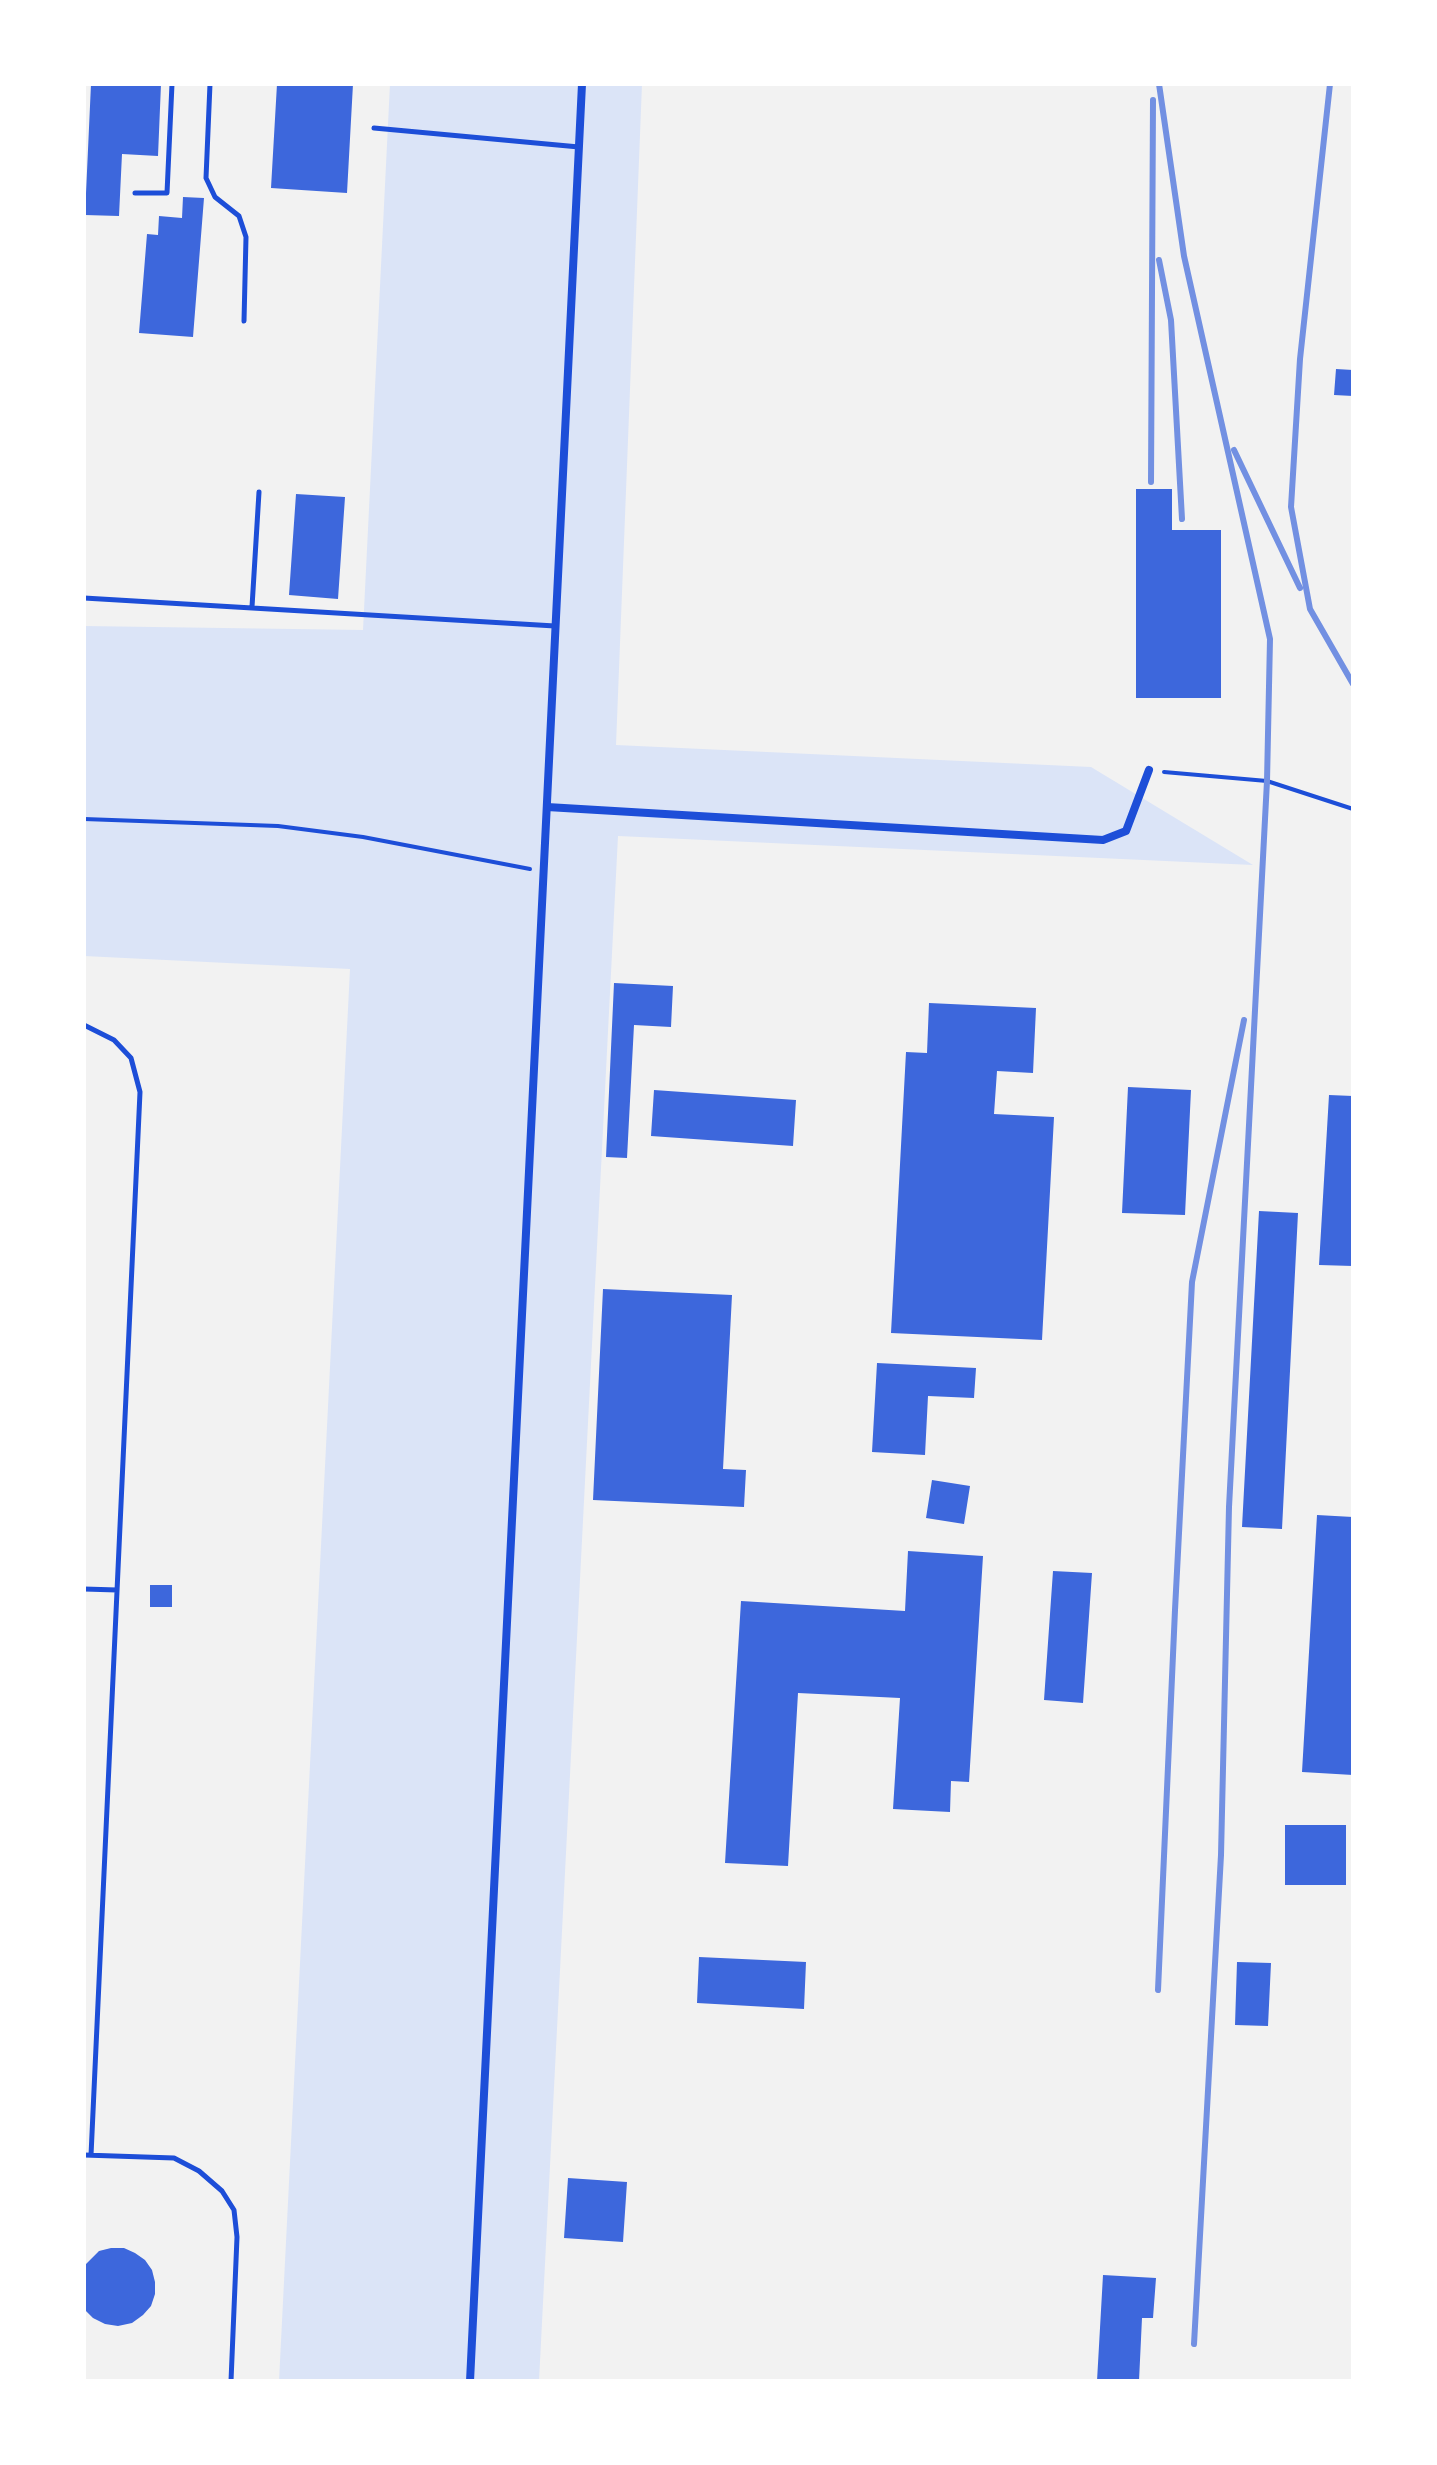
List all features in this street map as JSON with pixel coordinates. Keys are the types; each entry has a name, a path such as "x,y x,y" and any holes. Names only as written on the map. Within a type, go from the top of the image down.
{"street":[{"path":"470,2381 582,84"},
{"path":"547,807 1103,840 1126,831 1149,770"}],"lane":[{"path":"135,193 167,193 172,84"},
{"path":"210,84 206,178 215,197 239,216 246,237 244,321"},
{"path":"374,128 579,147"},
{"path":"252,608 259,492"},
{"path":"84,598 556,626"},
{"path":"84,1025 114,1040 131,1058 140,1092 88,2155 174,2158 199,2171 222,2191 234,2210 237,2237 231,2381"},
{"path":"84,1589 117,1590"}],"path":[{"path":"1149,770 1267,781 1353,809"},
{"path":"84,819 278,826 449,852 544,872"}],"shaded area":[{"path":"390,84 642,84 616,745 1091,767 1253,865 618,836 539,2381 279,2381 350,969 84,956 84,626 363,630"}],"building":[{"path":"91,84 161,84 158,156 122,154 119,216 85,215"},
{"path":"277,84 353,84 347,193 271,188"},
{"path":"183,197 204,198 193,337 139,333 147,234 158,235 159,216 182,218"},
{"path":"1336,369 1353,370 1353,396 1334,395"},
{"path":"1136,489 1172,489 1172,530 1221,530 1221,698 1136,698"},
{"path":"296,494 345,497 338,599 289,595"},
{"path":"614,983 673,986 671,1027 634,1025 627,1158 606,1157"},
{"path":"929,1003 1036,1008 1033,1073 997,1071 994,1114 1054,1117 1042,1340 891,1333 906,1052 927,1053"},
{"path":"1128,1087 1191,1090 1185,1215 1122,1213"},
{"path":"654,1090 796,1100 793,1146 651,1136"},
{"path":"1329,1095 1353,1096 1353,1266 1319,1265"},
{"path":"1259,1211 1298,1213 1282,1529 1242,1527"},
{"path":"603,1289 732,1295 723,1469 746,1470 744,1507 593,1500"},
{"path":"877,1363 976,1368 974,1398 928,1396 925,1455 872,1452"},
{"path":"932,1480 970,1486 964,1524 926,1518"},
{"path":"1317,1515 1353,1517 1353,1775 1302,1772"},
{"path":"908,1551 983,1556 969,1782 951,1781 950,1812 893,1809 900,1698 798,1693 788,1866 725,1863 741,1601 905,1611"},
{"path":"1053,1571 1092,1573 1083,1703 1044,1700"},
{"path":"150,1585 172,1585 172,1607 150,1607"},
{"path":"1285,1825 1346,1825 1346,1885 1285,1885"},
{"path":"699,1957 806,1962 804,2009 697,2003"},
{"path":"1237,1962 1271,1963 1268,2026 1235,2025"},
{"path":"568,2178 627,2182 623,2242 564,2238"},
{"path":"124,2248 145,2260 155,2282 151,2306 132,2323 118,2326 93,2318 84,2309 84,2266 99,2251"},
{"path":"1103,2275 1156,2278 1153,2318 1142,2318 1139,2381 1097,2381"}],"railway":[{"path":"1159,84 1184,256 1270,639 1267,781 1229,1507 1221,1855 1194,2344"},
{"path":"1330,84 1300,359 1291,507 1310,609 1353,684"},
{"path":"1151,482 1153,100"},
{"path":"1159,260 1171,320 1182,519"},
{"path":"1234,450 1300,588"},
{"path":"1158,1990 1192,1282 1244,1020"}]}
